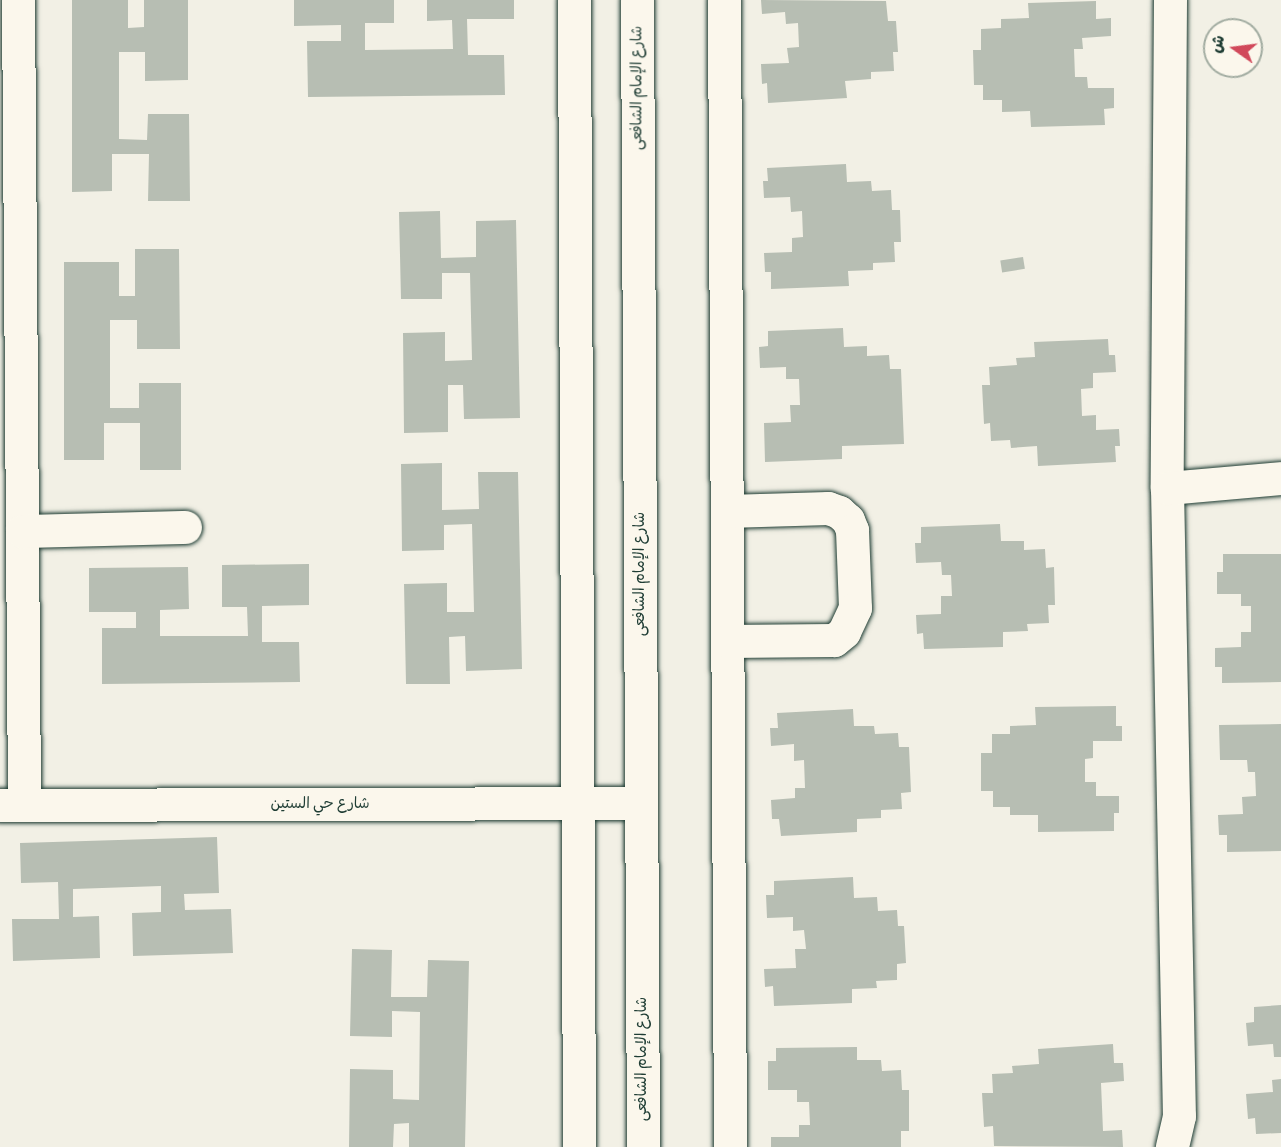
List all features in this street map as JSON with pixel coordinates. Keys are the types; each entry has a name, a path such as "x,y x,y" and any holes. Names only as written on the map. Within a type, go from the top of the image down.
{"street":[{"path":"12,805 22,531 18,0"},
{"path":"574,0 579,1147"},
{"name":"شارع الإمام الشافعى","path":"637,0 643,1147"},
{"path":"724,0 730,1147"},
{"path":"1170,0 1167,488 1179,1116 1173,1147"},
{"path":"1167,488 1281,478"},
{"path":"727,511 828,508 839,512 852,530 855,608 844,632 834,640 727,641"},
{"path":"22,531 185,527"},
{"name":"شارع حي الستين","path":"12,805 641,803"}],"building":[{"path":"72,0 128,0 128,28 144,27 144,0 188,0 188,80 145,81 145,52 119,52 119,139 147,140 148,114 189,114 190,201 148,201 149,154 112,154 112,191 72,192"},
{"path":"294,0 394,0 394,23 365,23 365,50 453,49 452,20 427,21 427,0 514,0 514,19 467,19 468,55 504,55 505,95 308,97 307,41 341,41 341,25 294,26"},
{"path":"761,0 886,1 888,21 896,21 898,52 893,52 894,71 871,72 871,79 845,81 847,98 768,103 767,83 762,84 761,64 789,63 787,48 799,47 798,23 786,24 785,12 762,14"},
{"path":"1096,1 1096,19 1111,18 1111,36 1082,38 1083,49 1074,49 1075,77 1087,77 1088,88 1114,88 1114,108 1104,109 1105,125 1031,127 1030,111 1002,112 1002,100 983,100 983,85 974,85 973,50 981,50 981,29 1001,28 1001,19 1029,18 1028,3"},
{"path":"846,164 847,182 871,181 872,191 891,190 892,210 900,210 901,242 894,242 895,262 873,263 873,270 848,271 849,286 771,289 771,272 765,272 764,253 792,252 792,238 803,237 802,211 791,212 790,197 764,198 763,181 768,181 767,168"},
{"path":"440,211 441,258 476,257 476,221 516,220 520,418 464,419 463,385 448,385 448,432 404,433 403,333 445,332 445,361 472,360 470,273 442,273 442,299 401,299 399,212"},
{"path":"135,249 179,249 180,349 137,349 137,320 110,320 110,408 139,408 139,383 181,383 181,470 140,470 140,423 104,423 104,460 64,460 64,262 119,262 119,296 135,296"},
{"path":"1023,257 1025,269 1002,272 1000,261"},
{"path":"843,328 844,347 867,346 867,356 889,355 890,369 901,369 904,444 842,446 842,459 765,462 764,423 791,422 790,405 800,405 799,379 786,379 786,367 760,368 759,347 768,346 768,331"},
{"path":"1108,339 1109,355 1115,355 1116,372 1093,373 1093,388 1081,389 1082,416 1096,415 1096,430 1119,429 1120,446 1115,446 1116,462 1038,466 1037,446 1011,448 1010,440 991,441 990,423 984,424 982,385 990,385 989,367 1017,365 1016,358 1035,357 1034,342"},
{"path":"442,463 442,510 479,509 478,472 518,472 522,669 466,671 465,636 449,637 450,684 406,684 404,584 447,583 447,612 474,612 472,524 444,525 444,550 402,551 401,464"},
{"path":"1000,524 1001,541 1024,541 1024,550 1045,549 1046,568 1054,567 1055,605 1048,605 1049,623 1027,624 1028,631 1003,632 1003,647 924,649 923,633 917,634 916,615 941,614 941,596 952,596 951,575 942,575 941,562 916,563 915,543 921,543 921,527"},
{"path":"1223,554 1281,554 1281,682 1222,683 1222,667 1215,667 1215,648 1241,647 1241,632 1251,632 1251,606 1241,606 1241,594 1217,594 1217,572 1223,572"},
{"path":"309,564 309,605 262,606 262,642 299,642 300,682 102,684 102,628 136,628 136,612 89,612 89,568 188,567 189,609 160,610 160,636 248,636 247,607 222,607 222,565"},
{"path":"1116,706 1116,726 1122,726 1122,741 1093,741 1093,758 1085,759 1085,782 1096,782 1096,796 1119,796 1119,813 1114,813 1114,831 1038,832 1038,815 1010,815 1010,807 993,807 993,791 981,791 981,753 992,753 992,734 1010,734 1010,726 1036,725 1035,707"},
{"path":"853,709 854,726 874,726 875,734 898,733 899,747 909,747 911,792 901,793 902,809 881,810 881,818 857,819 857,832 781,836 779,819 772,819 771,800 795,798 795,788 805,788 804,760 794,761 794,744 771,746 770,728 778,728 777,713"},
{"path":"1281,724 1281,851 1227,852 1227,835 1219,835 1218,815 1243,814 1242,797 1256,796 1255,772 1248,772 1247,760 1220,760 1219,725"},
{"path":"217,837 219,893 184,894 185,910 231,909 233,953 133,956 132,913 161,912 161,886 73,889 73,917 99,916 100,958 13,961 12,919 59,919 58,882 21,883 20,843"},
{"path":"853,877 854,898 877,897 878,911 897,910 898,926 904,926 906,963 897,964 897,980 876,981 877,988 852,989 852,1003 774,1006 773,986 765,987 764,969 796,968 795,949 806,949 804,930 793,931 793,917 767,918 766,895 774,895 774,881"},
{"path":"352,949 392,950 391,997 427,997 428,960 469,961 465,1147 409,1147 409,1123 394,1124 393,1147 349,1147 350,1069 393,1070 393,1099 419,1100 420,1012 392,1011 392,1037 350,1036"},
{"path":"1281,1005 1281,1057 1274,1057 1273,1044 1248,1046 1246,1023 1254,1022 1254,1007"},
{"path":"1113,1044 1114,1063 1123,1063 1124,1081 1101,1083 1103,1131 1122,1130 1123,1147 994,1146 993,1126 984,1127 982,1093 993,1093 992,1074 1013,1073 1012,1066 1039,1064 1038,1049"},
{"path":"857,1047 857,1060 881,1060 882,1071 901,1070 902,1090 909,1090 909,1131 901,1131 901,1147 771,1147 771,1137 799,1137 799,1125 810,1125 809,1102 797,1102 797,1090 768,1090 768,1061 776,1061 776,1048"},
{"path":"1281,1079 1281,1133 1256,1134 1255,1118 1248,1119 1246,1094 1273,1092 1272,1080"}]}
